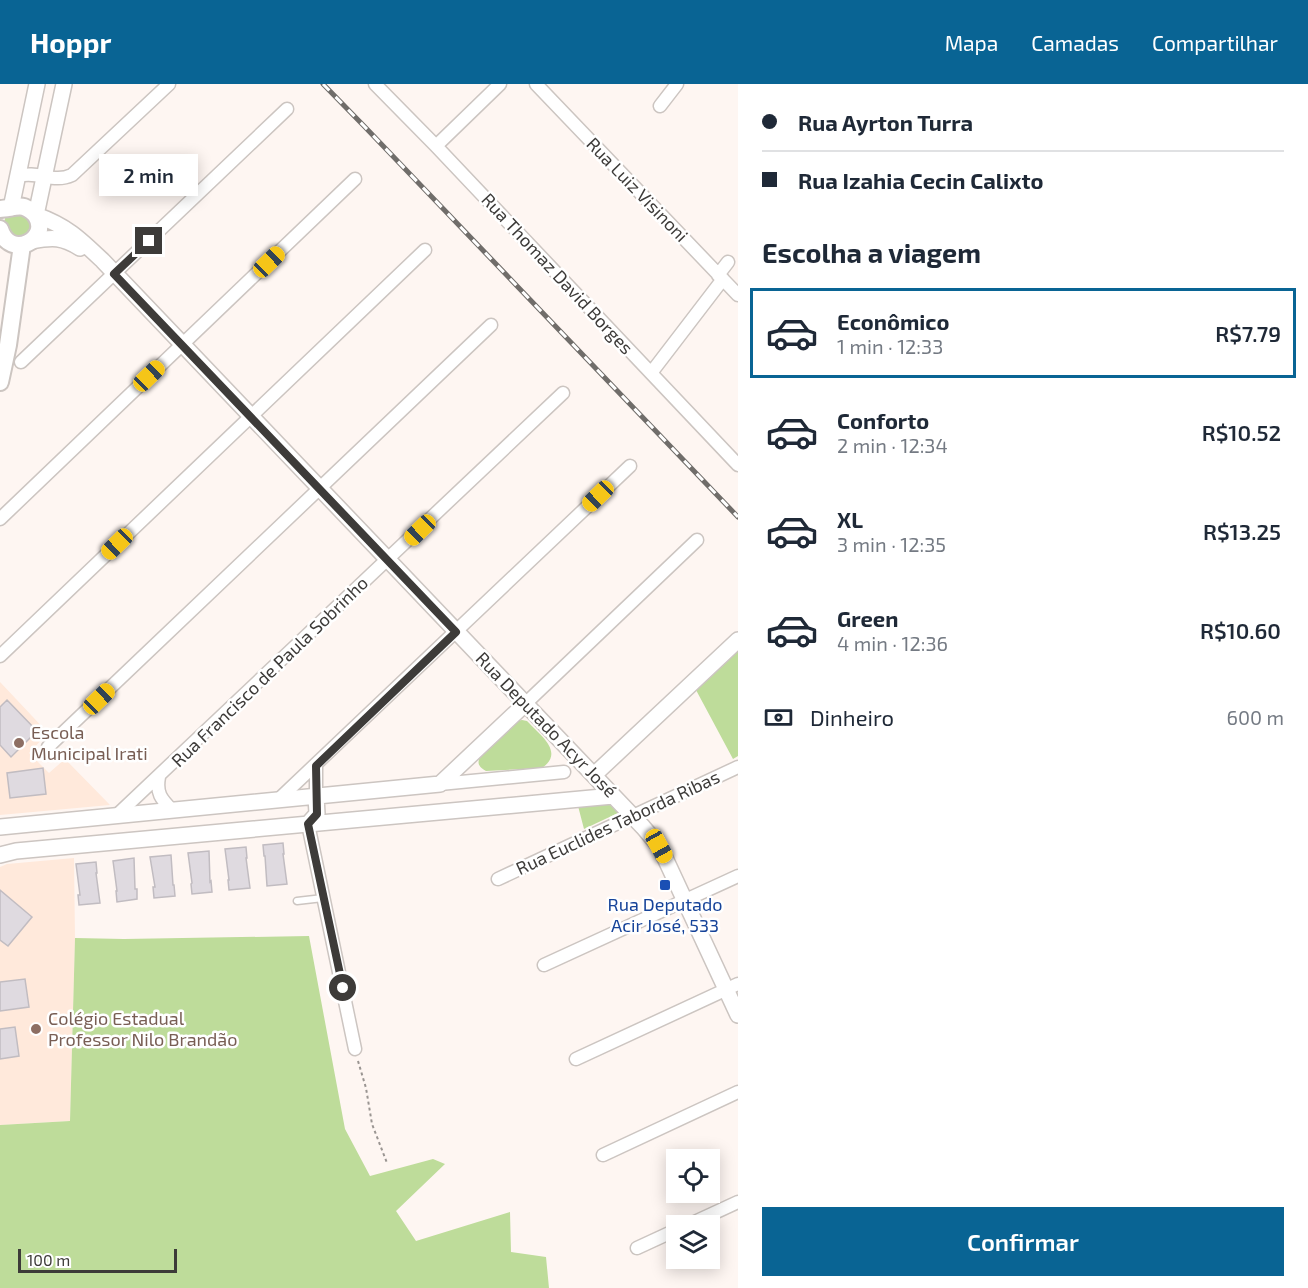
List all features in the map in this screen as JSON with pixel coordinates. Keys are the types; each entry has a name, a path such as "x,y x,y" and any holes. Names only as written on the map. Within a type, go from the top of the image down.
{"main road":[{"path":"0,382 16,281 27,243 38,231 36,215 27,208 6,209 2,217 1,235 11,244 27,243"}],"street":[{"path":"6,209 18,176 37,84"},
{"path":"36,215 64,84"},
{"path":"18,176 28,173 58,179 72,176 169,84"},
{"name":"Rua Thomaz David Borges","path":"375,84 738,465"},
{"path":"436,146 500,84"},
{"name":"Rua Luiz Visinoni","path":"536,84 738,295"},
{"path":"660,106 677,84"},
{"path":"21,362 287,109"},
{"path":"0,519 355,180"},
{"name":"Rua Deputado Acyr José","path":"36,215 62,226 103,261 633,816 659,846 732,987 738,1015"},
{"name":"Rua Deputado Acyr José","path":"27,243 48,238 64,240 103,261"},
{"path":"0,656 425,250"},
{"path":"651,373 721,277 729,262"},
{"path":"48,747 491,325"},
{"name":"Rua Francisco de Paula Sobrinho","path":"117,815 563,393"},
{"path":"279,800 630,466"},
{"path":"440,784 697,540"},
{"path":"594,775 738,640"},
{"path":"308,824 317,814 316,766"},
{"name":"Rua Euclides Taborda Ribas","path":"498,879 738,767"},
{"path":"0,827 564,772"},
{"name":"Rua Francisco de Paula Sobrinho","path":"159,777 158,791 172,810"},
{"path":"143,792 144,813 152,839"},
{"path":"0,855 16,851 613,796"},
{"path":"308,824 355,1049"},
{"path":"544,966 738,876"},
{"path":"576,1059 732,987"},
{"path":"603,1155 738,1092"},
{"path":"710,1215 738,1202"},
{"path":"638,1248 666,1235"}],"lane":[{"path":"297,901 323,898"}],"path":[{"path":"355,1049 366,1088 374,1131 387,1162"}],"shaded area":[{"name":"Escola Municipal Irati","path":"0,682 48,733 29,753 49,773 65,759 110,805 0,815"},
{"name":"Colégio Estadual Professor Nilo Brandão","path":"74,858 75,938 70,1121 0,1125 0,867 7,864"}],"green space":[{"path":"15,210 36,222 23,243 3,226 6,215"},
{"path":"738,650 738,756 733,759 696,690"},
{"path":"517,721 527,721 548,744 551,756 548,762 542,768 486,771 482,768 479,765 479,758"},
{"path":"608,802 618,813 584,829 578,806"},
{"path":"309,936 345,1129 370,1176 433,1159 445,1164 396,1211 416,1241 510,1212 511,1252 546,1257 549,1288 0,1288 0,1125 70,1121 75,938"}],"building":[{"path":"7,700 37,731 11,757 0,745 0,707"},
{"path":"43,768 46,794 10,798 7,773"},
{"path":"283,843 287,884 267,886 263,845"},
{"path":"246,847 250,888 229,890 225,849"},
{"path":"209,851 212,892 192,894 188,853"},
{"path":"171,855 175,896 154,898 153,887 155,887 150,857"},
{"path":"134,858 137,899 117,902 113,861"},
{"path":"96,862 100,903 79,905 76,864"},
{"path":"0,890 32,917 8,946 0,940"},
{"path":"25,979 29,1007 0,1011 0,982"},
{"path":"15,1027 19,1056 0,1059 0,1029"}],"railway":[{"path":"323,84 738,517"}],"place":[{"name":"Escola Municipal Irati","path":"19,743"},
{"name":"Rua Deputado Acir José, 533","path":"665,885"},
{"name":"Colégio Estadual Professor Nilo Brandão","path":"36,1029"}],"route":[{"path":"149,241 114,274 456,632 316,766 317,814 308,824 343,988"}]}
